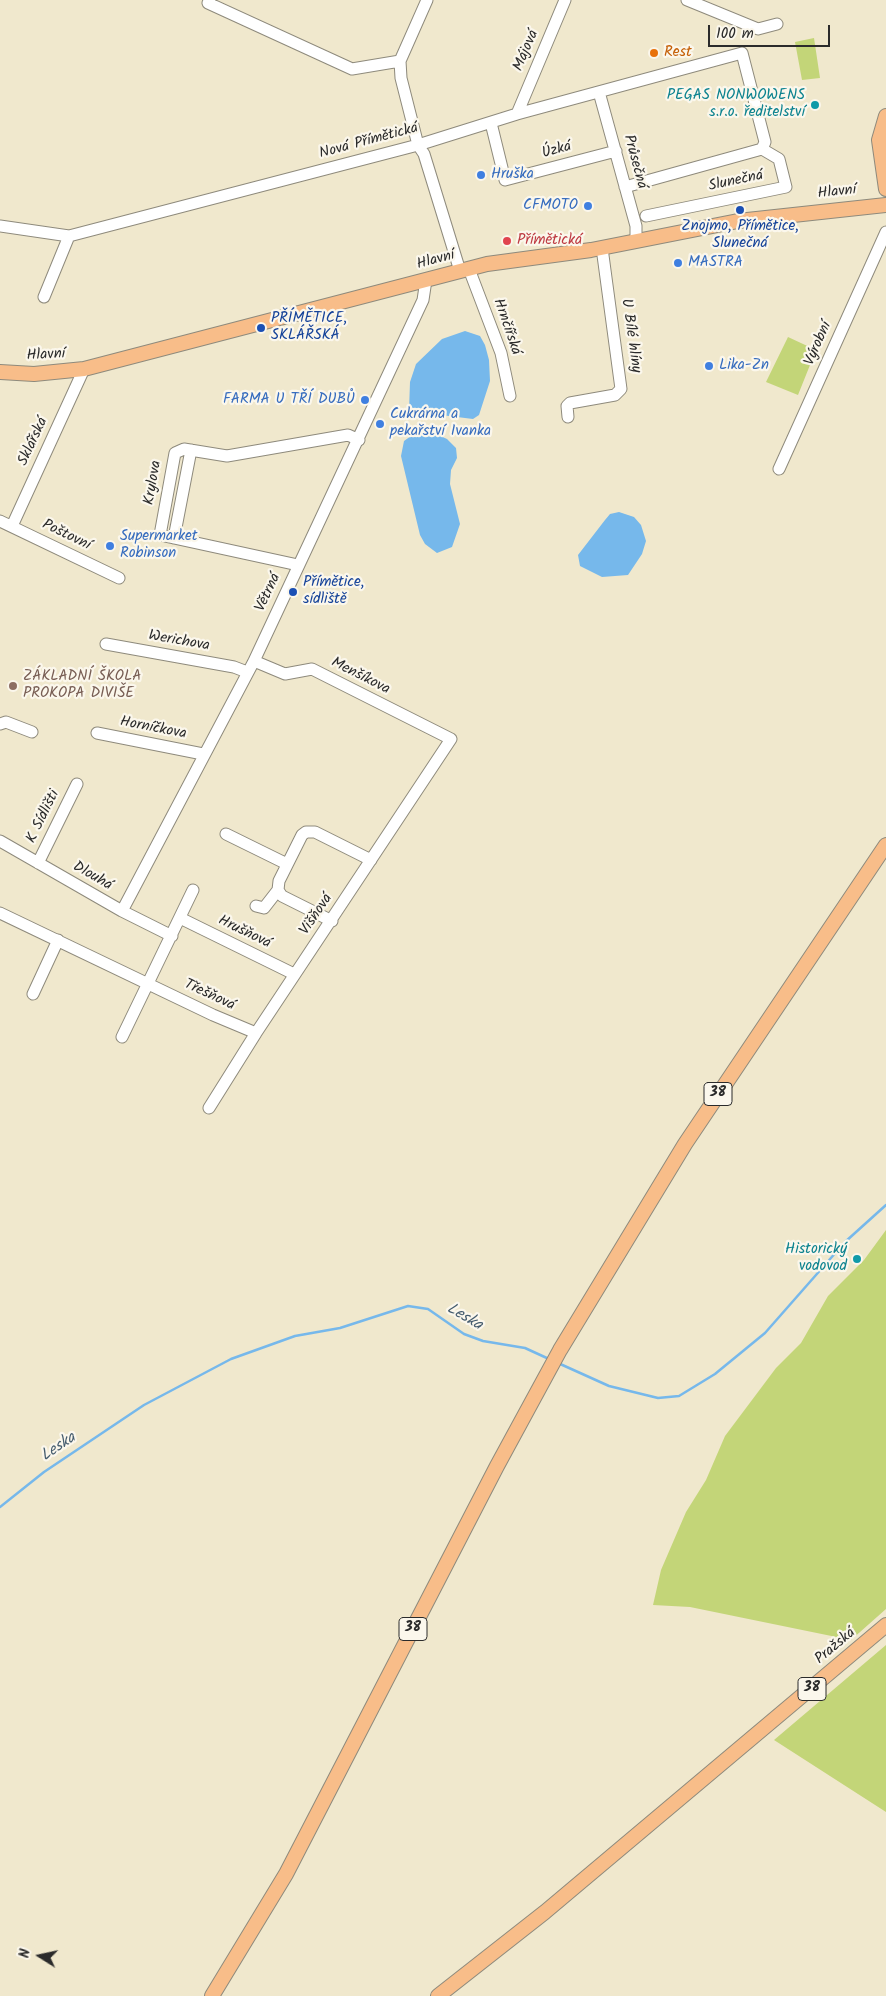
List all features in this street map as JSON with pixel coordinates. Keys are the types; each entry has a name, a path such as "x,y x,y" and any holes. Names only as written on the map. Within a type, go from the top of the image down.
{"main road":[{"path":"886,116 879,140 886,189"},
{"name":"Hlavní","path":"0,372 34,374 84,370 465,270 602,248 738,220 886,205"},
{"name":"38","path":"212,1996 286,1874 560,1350 685,1144 886,845"},
{"name":"Pražská","path":"438,1996 545,1912 886,1625"}],"street":[{"path":"209,2 352,69 400,60 427,0"},
{"name":"Májová","path":"517,114 565,0"},
{"path":"687,0 758,30 777,24"},
{"name":"Nová Přímětická","path":"0,226 69,236 418,145 517,114 742,53"},
{"name":"Slunečná","path":"742,53 765,142 762,149"},
{"name":"Hrnčířská","path":"400,60 401,78 418,145 424,154 465,270 502,353 510,396"},
{"name":"Průsečná","path":"600,92 636,226 636,241"},
{"name":"Úzká","path":"491,123 505,180 616,151"},
{"name":"Slunečná","path":"625,187 762,149 779,159 786,187 646,216"},
{"name":"Výrobní","path":"779,469 886,232"},
{"path":"44,297 69,236"},
{"name":"U Bílé hlíny","path":"568,417 567,406 570,403 615,395 621,390 602,248"},
{"name":"Větrná","path":"122,911 203,754 254,661 423,300 426,280"},
{"name":"Sklářská","path":"12,526 84,370"},
{"name":"Krylova","path":"298,565 160,535 174,453 184,449 227,456 348,435 359,440"},
{"name":"Poštovní","path":"0,521 119,578"},
{"name":"Werichova","path":"106,644 234,667 247,672"},
{"name":"Menšíkova","path":"254,661 285,674 312,669 451,739"},
{"path":"0,724 6,722 32,732"},
{"name":"Horníčkova","path":"97,733 203,754"},
{"name":"Višňová","path":"210,1108 294,974 332,921 451,739"},
{"name":"K Sídlišti","path":"38,863 77,784"},
{"path":"256,906 262,908 266,906 278,890 279,881 302,835 311,831 371,860"},
{"path":"226,834 287,864"},
{"name":"Dlouhá","path":"0,841 122,911 172,936"},
{"path":"122,1037 193,890"},
{"path":"278,890 282,896 332,921"},
{"name":"Třešňová","path":"0,913 256,1033"},
{"name":"Hrušňová","path":"180,918 294,974"},
{"path":"33,994 58,940"}],"green space":[{"path":"814,38 820,78 802,80 795,42"},
{"path":"788,337 816,350 798,395 766,382"},
{"path":"886,1230 886,1609 851,1640 690,1607 653,1605 661,1570 686,1512 706,1480 725,1436 776,1368 801,1343 828,1296 864,1260"},
{"path":"886,1645 886,1812 774,1740"}],"water":[{"path":"465,331 480,336 485,345 489,360 490,381 479,415 473,419 409,411 410,382 416,364 442,339"},
{"path":"418,431 436,434 447,439 456,448 457,458 451,470 450,484 460,524 452,547 437,553 425,544 420,535 401,456 404,441"},
{"path":"619,512 634,517 641,525 646,541 642,554 628,575 602,577 580,566 578,555 610,514"}],"waterway":[{"name":"Leska","path":"558,1363 609,1386 658,1398 679,1396 715,1374 765,1333 845,1242 886,1205"},
{"name":"Leska","path":"0,1507 44,1472 144,1405 231,1359 295,1336 340,1328 408,1306 428,1309 464,1334 483,1341 525,1348 549,1359"}],"place":[{"name":"Rest","path":"654,53"},
{"name":"PEGAS NONWOWENS s.r.o. ředitelství","path":"815,105"},
{"name":"Hruška","path":"481,175"},
{"name":"CFMOTO","path":"588,206"},
{"name":"Znojmo, Přímětice, Slunečná","path":"740,210"},
{"name":"Přímětická","path":"507,241"},
{"name":"MASTRA","path":"678,263"},
{"name":"PŘÍMĚTICE, SKLÁŘSKÁ","path":"261,328"},
{"name":"Lika-Zn","path":"709,366"},
{"name":"FARMA U TŘÍ DUBŮ","path":"365,400"},
{"name":"Cukrárna a pekařství Ivanka","path":"380,424"},
{"name":"Supermarket Robinson","path":"110,546"},
{"name":"Přímětice, sídliště","path":"293,592"},
{"name":"ZÁKLADNÍ ŠKOLA PROKOPA DIVIŠE","path":"13,686"},
{"name":"Historický vodovod","path":"857,1259"}]}
